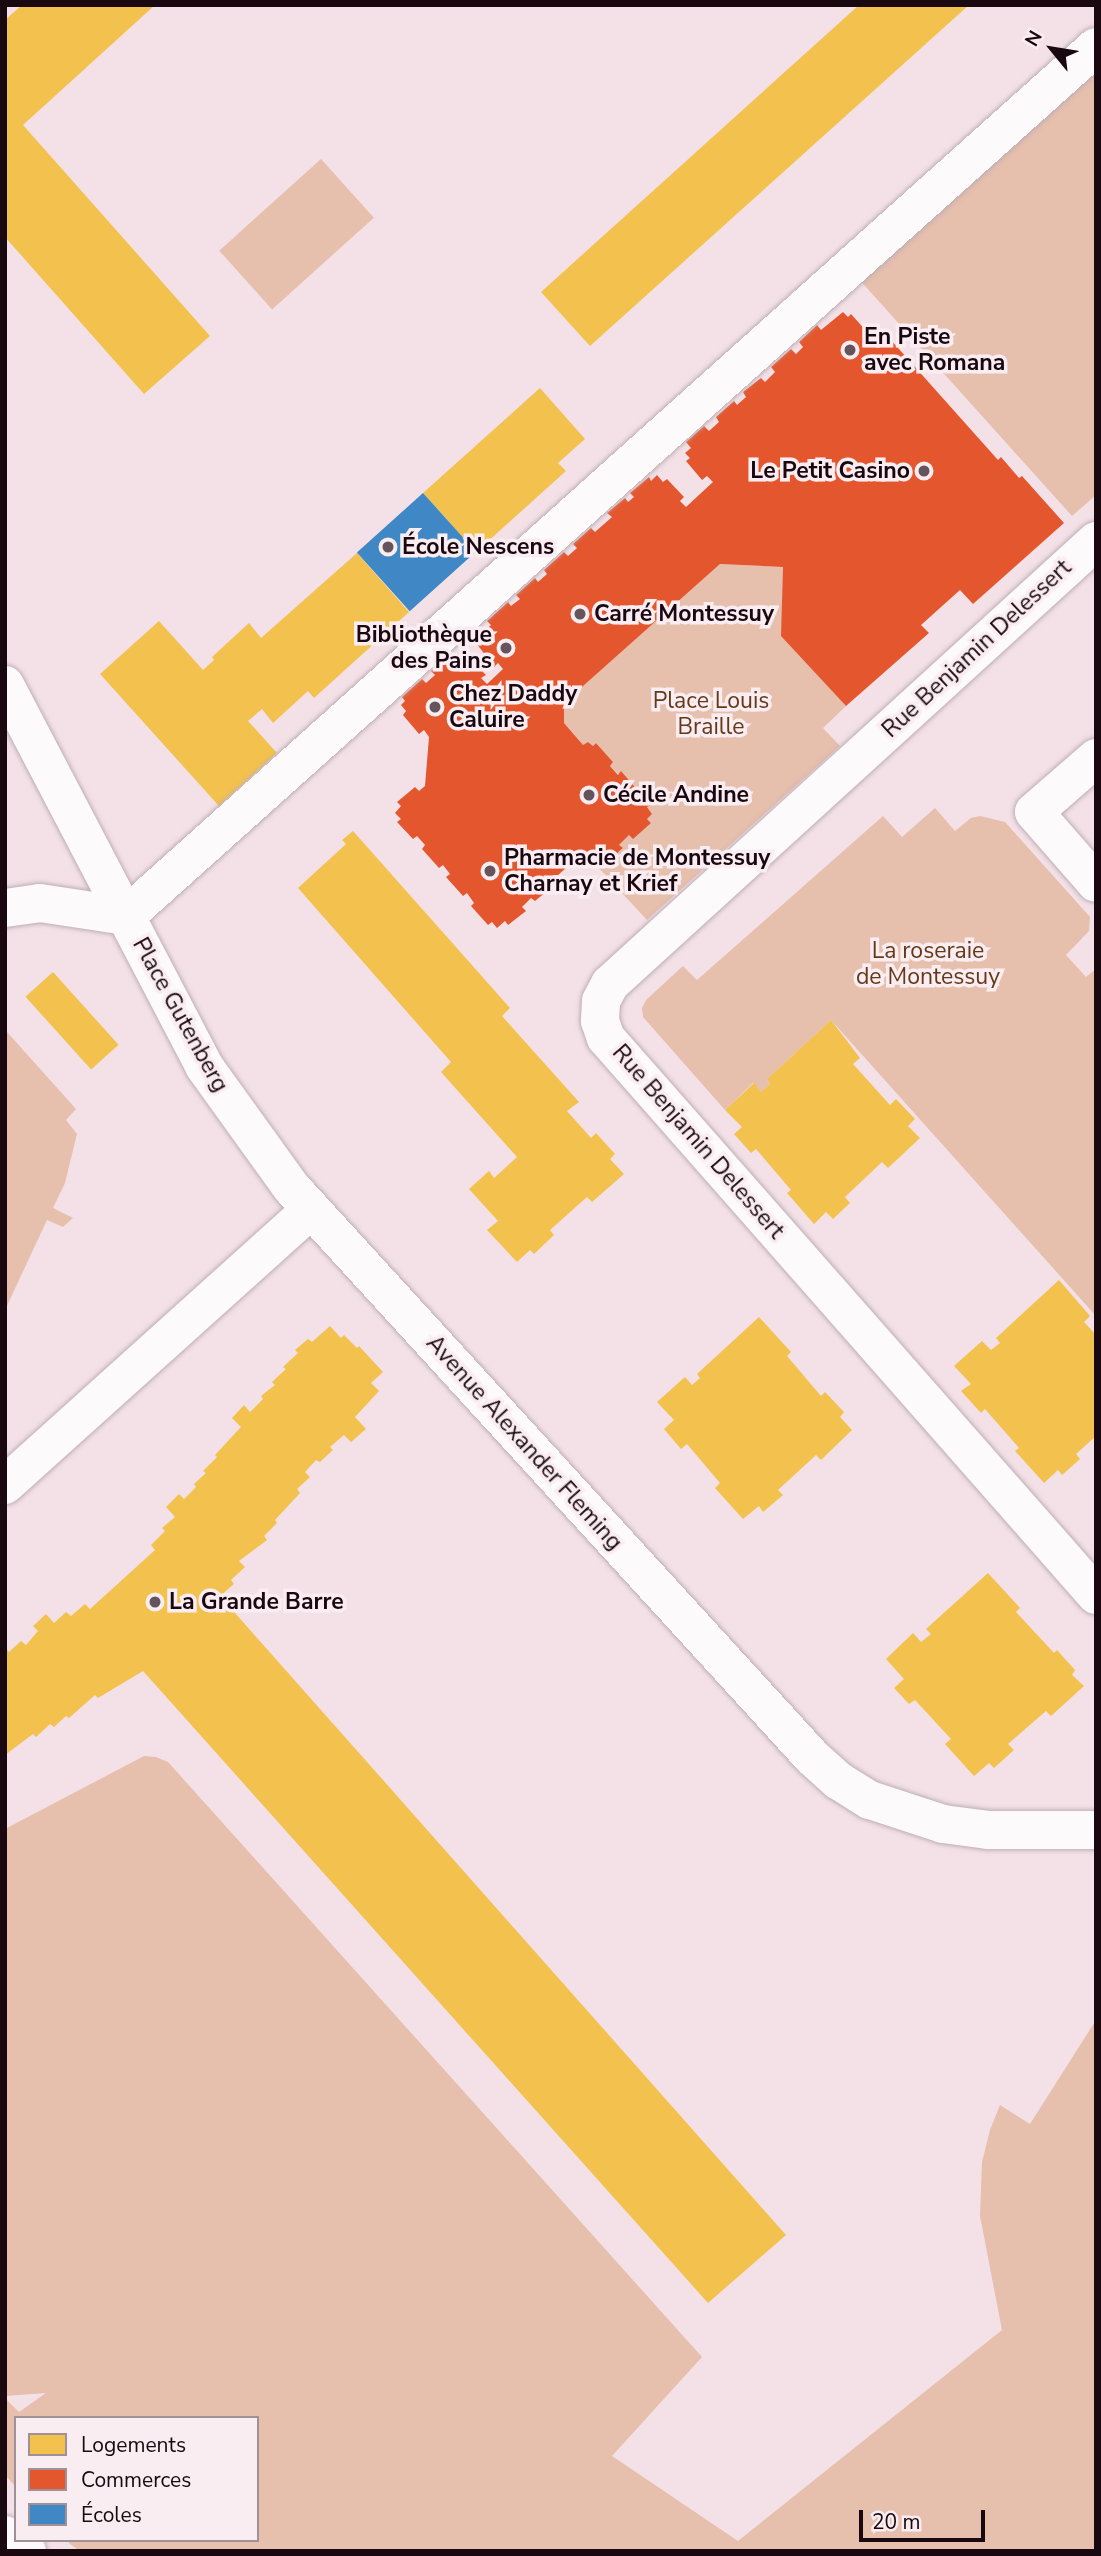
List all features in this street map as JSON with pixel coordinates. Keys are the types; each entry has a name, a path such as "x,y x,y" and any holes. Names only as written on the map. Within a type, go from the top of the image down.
{"street":[{"path":"5,685 126,916 1096,47"},
{"name":"Rue Benjamin Delessert","path":"1096,541 610,984 601,1001 600,1021 606,1038 1096,1595"},
{"path":"1096,758 1034,812 1096,883"},
{"name":"Place Gutenberg","path":"5,908 40,903 126,916 204,1066 291,1186 311,1209"},
{"path":"5,1485 311,1209"},
{"name":"Avenue Alexander Fleming","path":"311,1209 812,1758 839,1781 870,1800 943,1824 988,1830 1096,1830"}],"green space":[{"path":"1096,72 1096,495 1072,516 857,277"},
{"path":"321,159 374,218 272,309 219,251"},
{"name":"Place Louis Braille","path":"720,564 783,567 782,636 846,706 823,728 840,746 647,920 596,865 601,860 605,863 623,849 619,845 629,835 633,838 651,823 647,819 652,814 647,807 649,805 610,766 613,762 596,743 593,746 588,742 583,745 564,723 564,703"},
{"name":"La roseraie de Montessuy","path":"935,808 955,831 971,818 980,816 1005,822 1090,917 1089,931 1066,955 1086,977 1096,969 1096,1316 831,1020 767,1079 770,1084 761,1092 753,1083 725,1110 643,1017 642,1008 646,1000 683,966 697,980 883,816 902,837"},
{"path":"7,1032 76,1109 66,1120 77,1134 65,1183 53,1208 73,1218 63,1227 47,1220 5,1310"},
{"path":"144,1756 168,1762 702,2357 612,2456 738,2541 1002,2330 980,2216 982,2162 990,2130 1000,2105 1030,2124 1096,2020 1096,2551 80,2551 68,2542 259,2542 259,2416 14,2416 14,2485 5,2475 5,2398 19,2412 46,2393 5,2396 5,1829"}],"building: Logements":[{"path":"22,5 155,5 23,125 210,336 144,394 5,237 5,20"},
{"path":"859,5 969,5 590,346 541,292"},
{"path":"540,388 585,439 558,463 566,471 476,552 423,493"},
{"path":"357,553 409,612 314,698 308,691 273,723 262,709 248,721 277,753 219,806 100,674 159,621 203,670 214,660 212,657 249,623 261,638"},
{"path":"353,831 510,1008 502,1016 579,1102 567,1111 591,1138 596,1133 615,1154 610,1159 624,1174 592,1202 587,1197 550,1230 554,1235 534,1254 530,1250 517,1262 487,1230 498,1221 469,1189 489,1171 494,1178 517,1157 441,1072 451,1062 298,888 346,844 342,840"},
{"path":"53,972 119,1045 91,1070 26,997"},
{"path":"831,1020 860,1058 853,1064 890,1105 896,1099 915,1119 908,1126 920,1138 888,1168 882,1162 845,1197 850,1203 833,1219 826,1212 814,1224 787,1193 791,1190 756,1149 751,1153 734,1134 742,1127 725,1110 754,1083 761,1092 770,1084 767,1079"},
{"path":"1059,1280 1090,1316 1084,1322 1096,1335 1096,1436 1076,1454 1080,1459 1062,1475 1058,1470 1044,1483 1015,1451 1019,1448 985,1409 981,1413 961,1391 971,1384 954,1366 982,1341 991,1350 1000,1343 996,1338"},
{"path":"759,1317 791,1352 787,1356 821,1396 825,1392 844,1412 840,1417 852,1430 821,1460 816,1455 778,1490 783,1495 763,1512 759,1506 743,1519 715,1488 720,1483 687,1444 681,1449 664,1429 674,1420 657,1402 685,1377 692,1385 700,1378 697,1374"},
{"path":"330,1326 341,1338 344,1335 357,1348 359,1346 383,1372 371,1383 379,1391 355,1417 366,1429 351,1442 344,1435 330,1447 333,1450 320,1462 316,1460 305,1472 310,1477 297,1489 300,1493 275,1520 277,1523 264,1536 267,1540 239,1561 245,1567 231,1580 234,1584 220,1596 786,2235 708,2303 143,1671 98,1698 95,1695 69,1718 66,1716 54,1727 50,1724 36,1737 33,1734 5,1755 5,1648 9,1652 21,1641 26,1645 38,1631 33,1626 46,1614 54,1623 66,1612 71,1616 85,1604 90,1609 155,1550 151,1545 165,1531 162,1528 175,1517 166,1507 179,1494 184,1499 196,1487 194,1484 206,1473 203,1471 217,1457 215,1455 241,1427 232,1418 244,1405 250,1412 263,1399 261,1396 275,1385 272,1382 298,1353 295,1350 308,1339 312,1342"},
{"path":"988,1573 1020,1608 1016,1612 1054,1653 1057,1650 1075,1670 1072,1675 1084,1686 1051,1716 1046,1711 1008,1744 1014,1750 994,1768 989,1763 974,1776 945,1744 951,1739 915,1700 909,1704 894,1688 904,1679 886,1659 913,1633 921,1642 931,1634 926,1629"}],"building: Commerces":[{"name":"Carré Montessuy","path":"843,312 848,317 851,314 868,333 865,337 870,342 882,330 998,460 1001,457 1019,478 1022,476 1064,523 973,604 960,590 921,625 929,633 846,706 781,636 783,567 720,564 564,703 564,723 583,745 588,742 593,746 596,743 613,762 610,766 618,775 621,771 650,805 647,807 652,814 647,819 651,823 633,839 629,835 619,845 623,848 605,864 601,860 596,865 583,853 549,883 552,887 535,901 531,898 522,907 526,911 508,925 505,921 497,928 492,922 488,925 471,906 474,903 467,893 463,896 446,877 450,874 443,865 439,868 422,849 425,845 417,836 413,839 397,822 401,819 395,813 401,806 397,802 415,787 419,791 425,786 429,737 424,730 419,734 403,715 406,711 401,705 405,701 402,697 422,679 426,683 435,675 431,671 449,655 453,659 459,653 464,659 467,656 486,675 481,678 487,684 503,669 498,663 494,667 474,640 491,625 487,621 508,602 511,606 520,599 516,595 535,578 538,582 547,574 544,570 564,552 568,556 577,548 573,544 591,528 595,532 612,517 607,513 625,498 628,502 634,497 630,493 649,477 651,481 657,475 663,482 667,479 684,497 680,501 686,507 713,482 707,476 702,480 686,461 690,458 685,453 691,448 686,442 704,426 709,431 719,422 716,417 734,401 737,405 746,397 743,392 761,378 765,382 775,372 771,367 791,349 796,354 803,347 799,342 817,325 821,330"}],"building: Écoles":[{"path":"423,493 476,552 410,611 357,553"}],"place":[{"name":"En Piste avec Romana","path":"850,350"},
{"name":"Le Petit Casino","path":"924,471"},
{"name":"École Nescens","path":"388,547"},
{"name":"Carré Montessuy","path":"580,614"},
{"name":"Bibliothèque des Pains","path":"506,648"},
{"name":"Chez Daddy Caluire","path":"435,707"},
{"name":"Cécile Andine","path":"589,795"},
{"name":"Pharmacie de Montessuy Charnay et Krief","path":"490,871"},
{"name":"La Grande Barre","path":"155,1602"}]}
